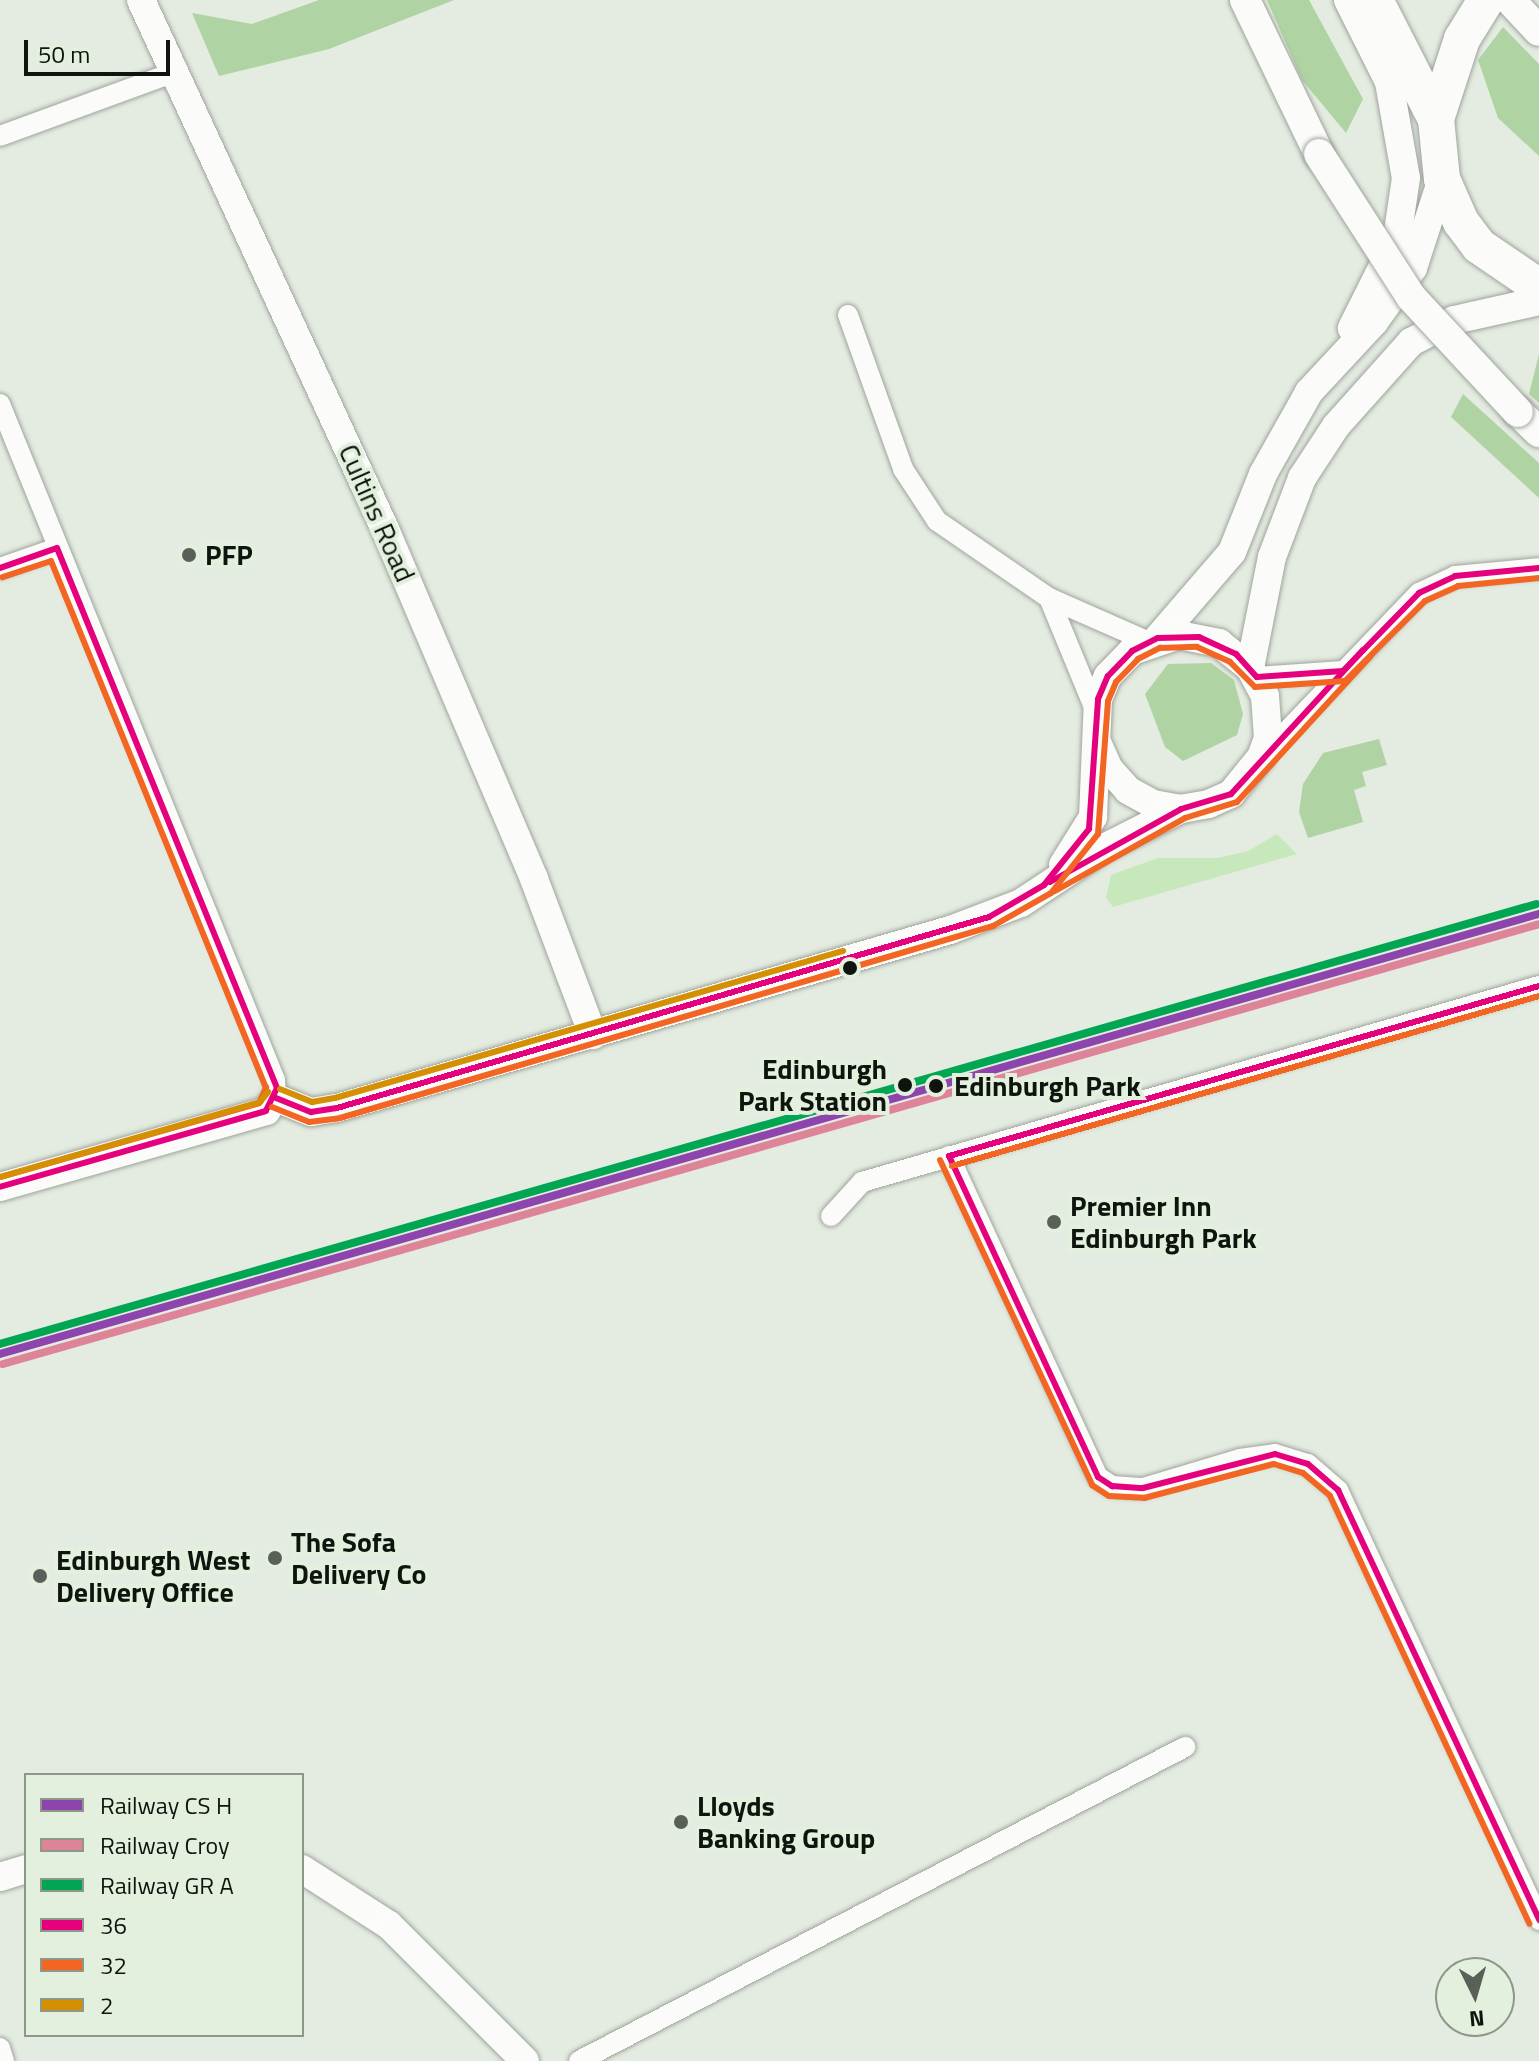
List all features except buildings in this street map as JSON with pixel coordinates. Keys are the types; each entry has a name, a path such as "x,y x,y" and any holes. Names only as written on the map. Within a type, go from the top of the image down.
{"highway":[{"path":"1375,0 1436,119 1442,179 1461,222 1479,246 1539,287"},
{"path":"1436,119 1462,39 1486,0"}],"main road":[{"path":"1245,0 1319,154 1411,297 1528,422"},
{"path":"1510,0 1539,31"}],"street":[{"name":"Cultins Road","path":"141,0 385,529 534,879 593,1035"},
{"path":"1044,885 1089,829 1098,744 1096,712 1102,687 1117,664 1153,640 1232,552 1275,450 1377,285 1397,238 1406,178 1389,82 1348,0"},
{"path":"0,136 175,72"},
{"path":"1323,372 1374,322 1413,268 1442,179"},
{"path":"1254,673 1272,557 1302,478 1336,426 1411,342 1466,316 1539,301"},
{"path":"848,315 913,489 937,521 1049,598 1153,640 1199,637 1236,654 1254,673 1269,717 1261,757"},
{"path":"0,404 275,1080 276,1098 266,1111 0,1187"},
{"path":"0,568 57,548"},
{"path":"276,1098 300,1110 323,1111 963,926 1021,903 1044,885 1181,809 1231,794 1261,757 1419,593 1455,576 1539,568"},
{"path":"1049,598 1096,712"},
{"path":"1254,673 1343,671"},
{"path":"1098,744 1109,769 1128,790 1153,804 1181,809"},
{"path":"831,1216 862,1182 1539,986"},
{"path":"949,1156 1098,1477 1112,1486 1143,1488 1240,1459 1275,1454 1308,1464 1338,1490 1539,1920"},
{"path":"579,2061 1185,1747"},
{"path":"0,1877 24,1870"},
{"path":"304,1870 389,1925 525,2061"},
{"path":"0,2048 4,2061"}],"green space":[{"path":"319,0 454,0 329,49 219,76 192,13 252,24"},
{"path":"1267,0 1309,0 1363,99 1346,133 1302,80"},
{"path":"1503,27 1539,64 1539,156 1498,118 1478,60"},
{"path":"1539,354 1539,403 1529,394"},
{"path":"1463,394 1539,463 1539,498 1451,417"},
{"path":"1211,663 1234,680 1243,714 1237,735 1183,761 1165,747 1145,694 1168,664"},
{"path":"1379,739 1387,765 1362,772 1366,786 1354,790 1363,822 1308,838 1299,812 1303,784 1323,753"},
{"path":"1277,834 1297,854 1113,907 1106,898 1111,875 1158,858 1218,858 1248,851"}],"transit line":[{"name":"36","path":"0,568 57,548 277,1088 266,1111 0,1187"},
{"name":"32","path":"0,1177 259,1103 266,1088 51,561 3,577"},
{"name":"36","path":"276,1098 311,1112 337,1108 989,917 1044,885 1089,829 1098,699 1108,676 1132,651 1158,638 1199,637 1236,654 1257,677 1343,671 1419,593 1455,576 1539,568"},
{"name":"32","path":"272,1107 309,1122 340,1118 993,926 1051,893 1098,834 1108,701 1116,682 1138,659 1160,648 1197,647 1230,662 1255,687 1345,681 1425,601 1458,586 1539,578"},
{"name":"36","path":"1050,882 1181,809 1231,794 1363,650"},
{"name":"32","path":"1055,891 1185,818 1237,802 1370,657"},
{"path":"0,1344 1536,904"},
{"path":"0,1354 1539,914"},
{"name":"2","path":"280,1089 312,1102 335,1098 843,951"},
{"name":"36","path":"949,1156 1539,986"},
{"name":"32","path":"952,1166 1539,996"},
{"name":"2","path":"0,1177 260,1102 268,1092"},
{"name":"36","path":"949,1156 1098,1477 1112,1486 1143,1488 1275,1454 1308,1464 1338,1490 1539,1920"},
{"name":"32","path":"940,1160 1092,1485 1109,1496 1144,1498 1274,1464 1303,1473 1330,1496 1530,1924"}],"rail line":[{"name":"Croy","path":"3,1364 1539,924"}],"place":[{"name":"PFP","path":"189,555"},
{"name":"Edinburgh Park Station","path":"905,1085"},
{"name":"Edinburgh Park","path":"936,1086"},
{"name":"Premier Inn Edinburgh Park","path":"1054,1222"},
{"name":"The Sofa Delivery Co","path":"275,1558"},
{"name":"Edinburgh West Delivery Office","path":"40,1576"},
{"name":"Lloyds Banking Group","path":"681,1822"}]}
